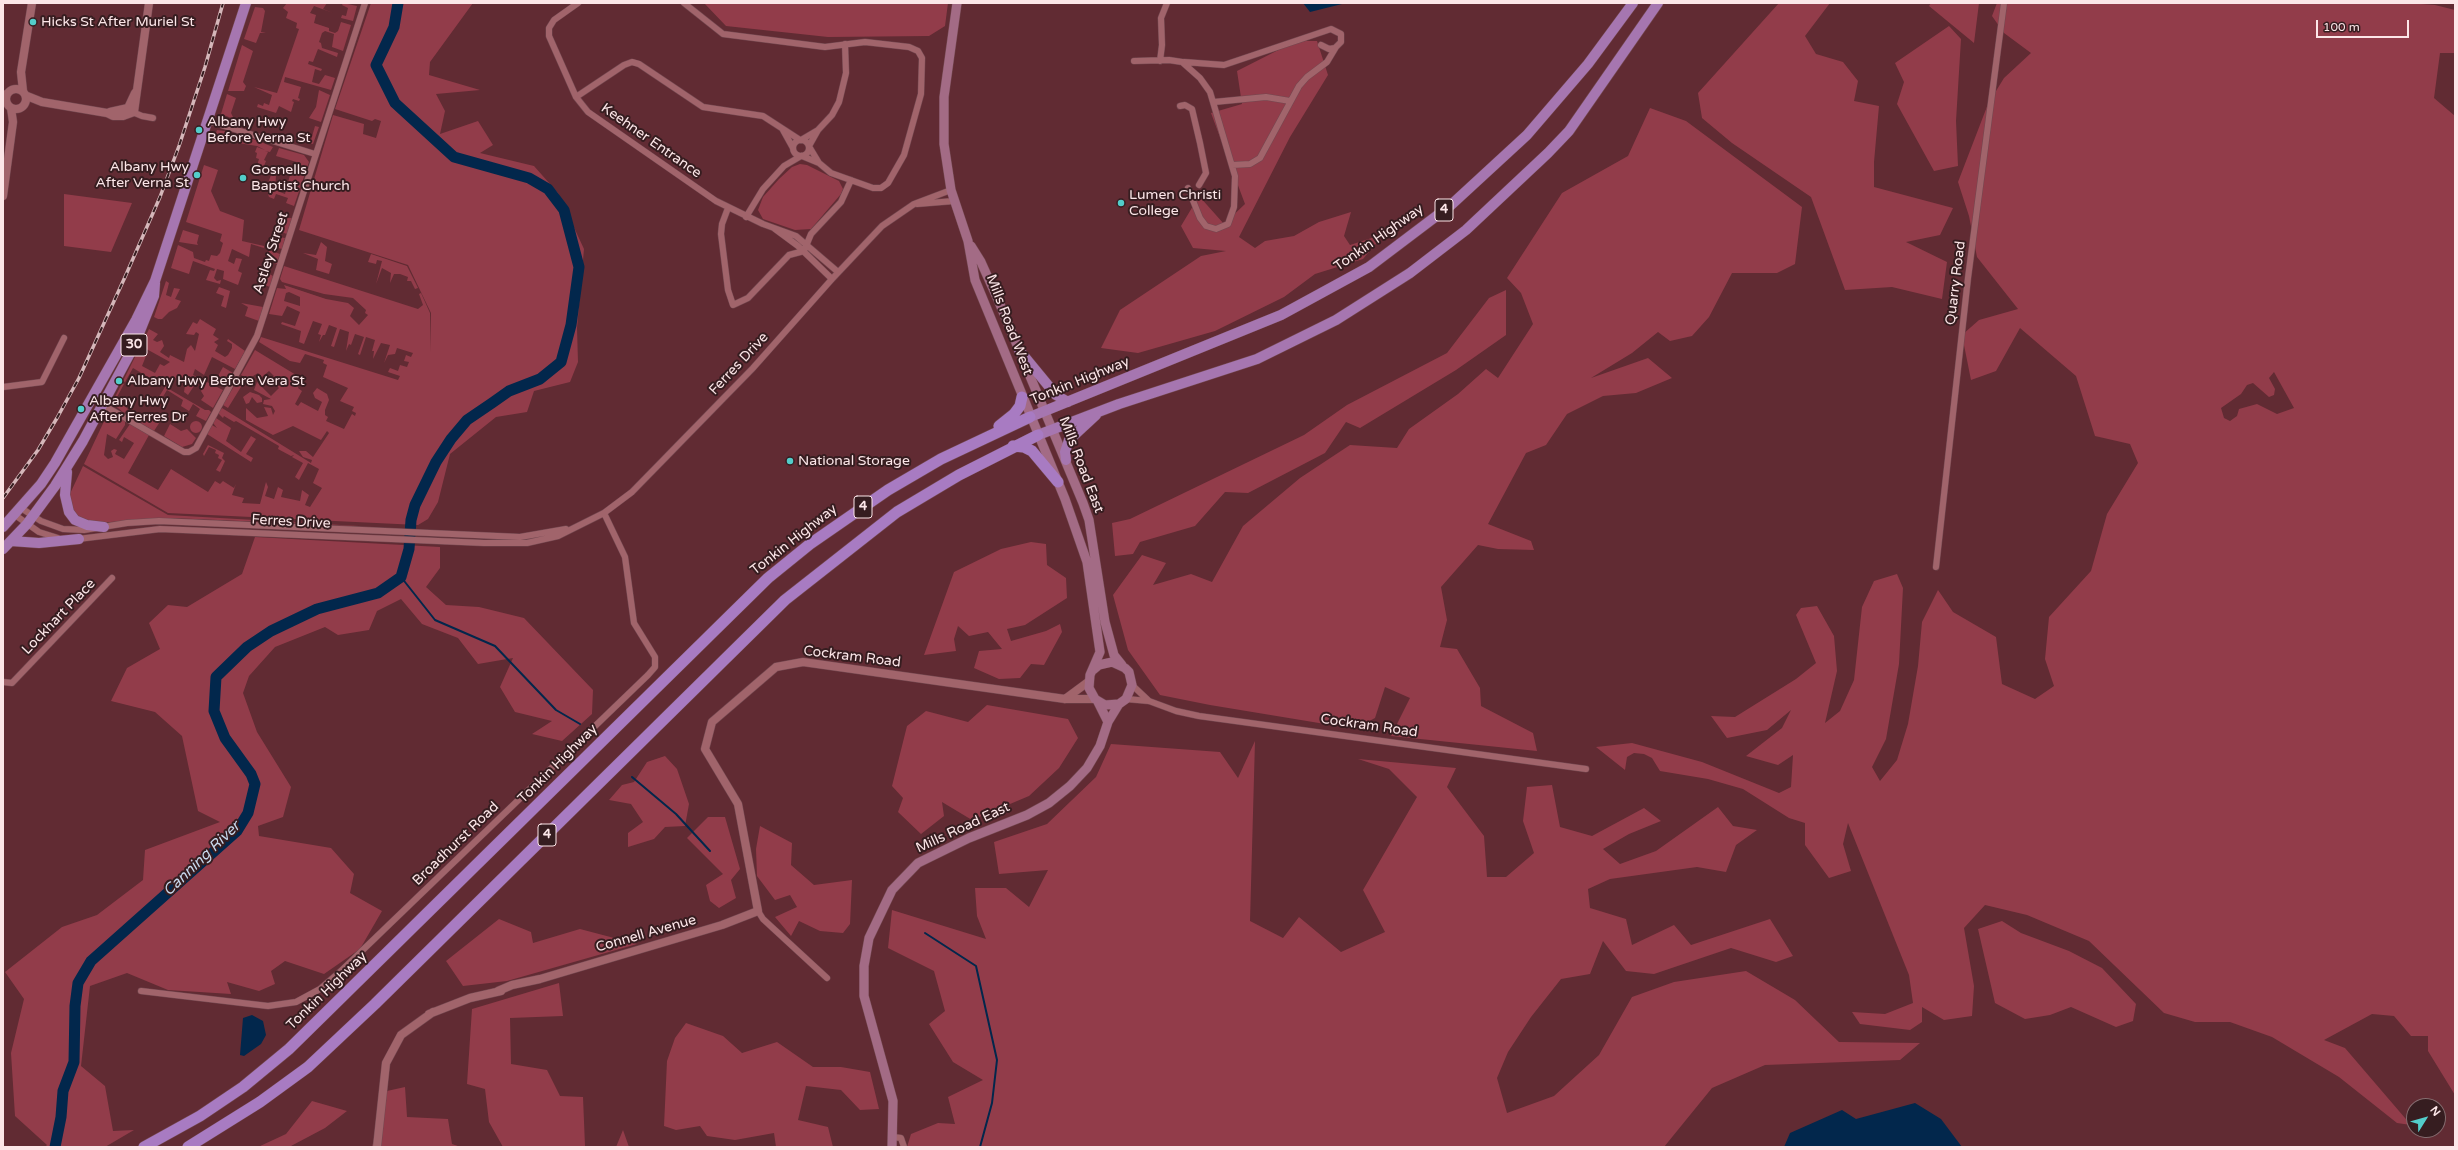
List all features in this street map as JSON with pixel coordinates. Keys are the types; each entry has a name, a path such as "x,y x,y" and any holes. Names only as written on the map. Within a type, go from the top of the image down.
{"highway":[{"name":"30","path":"3,527 18,511 55,463 136,320 147,294 155,281 246,3"},
{"name":"Tonkin Highway","path":"144,1147 200,1116 243,1087 289,1048 768,578 810,544 888,490 980,439 1030,417 1281,315 1369,266 1451,206 1527,135 1575,81 1633,3"},
{"name":"4","path":"188,1147 260,1102 308,1067 375,1004 791,595 897,512 941,485 1013,446 1052,428 1257,359 1336,320 1422,264 1471,225 1548,153 1569,131 1658,3"},
{"name":"30","path":"3,549 30,520 70,463 103,405 140,331 154,296 155,281"},
{"path":"1019,350 1056,395 1068,402"},
{"path":"980,439 1014,414 1020,406 1022,397"},
{"path":"1066,460 1065,452 1069,440 1100,411"},
{"path":"1013,446 1024,447 1032,451 1058,482"},
{"path":"70,463 64,482 69,512 75,520 87,525 104,527"},
{"path":"11,541 39,543 79,539"}],"main road":[{"name":"Mills Road West","path":"957,3 944,97 944,144 952,190 954,201 968,241 975,280 1030,417"},
{"name":"Mills Road West","path":"968,241 981,262 1045,411"},
{"name":"Mills Road East","path":"1045,411 1089,520 1105,622 1114,656 1125,668"},
{"name":"Mills Road East","path":"1030,417 1058,482 1086,562 1100,652 1093,670"},
{"path":"1096,701 1105,705 1123,702 1132,685 1132,678 1125,668 1112,662 1099,665 1093,670 1088,682 1089,688 1096,701 1108,722"},
{"name":"Mills Road East","path":"892,1147 893,1100 864,996 864,966 869,938 892,890 918,863 1049,803 1070,786 1087,768 1100,746 1108,722 1123,702"}],"street":[{"path":"3,196 14,122 22,107 25,93 21,72 32,3"},
{"path":"7,92 17,88 42,102 107,112 123,116 130,110 136,91 149,3"},
{"name":"Astley Street","path":"103,405 184,452 189,452 196,448 257,336 365,3"},
{"name":"Keehner Entrance","path":"578,3 554,20 549,28 549,36 576,97 598,120 728,208 775,229 789,232 806,244 838,272"},
{"path":"684,3 723,34 825,47 865,42 909,47 918,51 922,60 921,94 904,155 883,187 873,188 832,173 819,163 796,154 783,130"},
{"path":"1160,61 1162,45 1161,18 1167,3"},
{"name":"Quarry Road","path":"1936,567 1968,278 2004,3"},
{"path":"1134,61 1224,65 1331,29 1337,31 1342,36 1341,42 1336,47 1329,60 1307,77 1290,101 1258,160 1246,165 1232,164"},
{"path":"784,166 807,153 818,130 834,112 839,102 846,73 845,44"},
{"path":"1321,45 1329,49 1336,47"},
{"path":"576,97 624,65 632,62 639,64 703,107 763,116 783,130 801,140 808,142 819,163"},
{"path":"1182,62 1200,78 1214,102 1232,164 1235,182 1234,207 1230,222 1224,228 1214,229 1203,222 1188,188"},
{"path":"14,122 7,104 7,92 21,72"},
{"path":"1214,102 1266,97 1290,101"},
{"path":"7,104 22,107 42,102"},
{"path":"1180,106 1185,105 1192,110 1200,143 1206,173 1199,185"},
{"path":"130,110 153,118"},
{"path":"208,121 315,154"},
{"path":"746,217 763,189 784,166 795,143 818,130"},
{"path":"728,208 722,224 721,234 728,290 733,305 748,298 790,255 804,251 811,234 841,202 851,180"},
{"name":"Ferres Drive","path":"18,511 48,536 79,539 160,529 351,536 484,543 540,541 604,513 632,492 692,432 775,344 832,278 882,226 914,204 952,190"},
{"path":"914,204 954,201"},
{"name":"Keehner Entrance","path":"775,229 804,251 832,278"},
{"path":"3,388 42,382 64,338"},
{"name":"Ferres Drive","path":"18,511 30,520 63,529 84,530 159,521 484,536 527,536 572,528"},
{"name":"Broadhurst Road","path":"141,991 268,1006 296,1002 320,989 341,972 648,675 655,667 655,657 634,623 625,557 604,513"},
{"name":"Lockhart Place","path":"3,682 12,683 112,578"},
{"name":"Cockram Road","path":"827,978 763,919 758,911 738,804 706,749 712,722 776,667 803,662 1065,699 1096,701"},
{"path":"1065,699 1088,682"},
{"name":"Cockram Road","path":"1132,685 1149,701"},
{"name":"Cockram Road","path":"1123,702 1149,701 1176,711 1199,716 1586,769"},
{"name":"Connell Avenue","path":"377,1147 386,1063 390,1058 400,1035 433,1012 470,998 522,987 540,979 722,925 758,911"},
{"path":"893,1137 901,1138 904,1147"}],"shaded area":[{"path":"287,3 327,3 323,9 333,13 314,6 310,13 316,15 314,23 329,28 329,31 335,33 338,31 341,22 351,25 343,51 332,47 334,34 325,31 322,33 319,42 321,43 322,48 338,53 337,57 318,49 313,62 309,61 308,64 322,69 321,71 315,69 312,82 319,84 325,75 335,78 331,90 285,77 284,82 301,87 298,98 300,99 299,101 293,99 292,101 294,102 291,112 279,106 276,113 257,107 258,104 263,106 264,103 269,105 272,95 254,87 277,93 299,29 296,28 297,23 286,18 288,12 283,8"},
{"path":"343,3 357,6 353,21 341,18 342,15 346,16 348,8 342,5"},
{"path":"371,3 473,3 430,62 429,75 480,90 436,94 445,111 440,134 478,121 493,145 480,153 534,166 558,193 584,249 577,328 578,362 570,382 534,391 527,412 496,417 450,454 438,502 428,519 418,525 168,513 84,464 107,415 117,417 125,421 125,425 116,439 107,434 104,455 108,459 113,457 111,451 114,449 117,450 115,454 124,459 134,443 124,437 122,442 119,440 130,424 149,435 128,473 158,490 171,469 208,492 215,481 220,484 223,481 234,488 236,484 232,495 244,498 242,503 260,504 266,482 268,487 265,496 274,499 278,487 283,490 281,497 300,501 302,490 309,495 305,505 310,507 322,488 313,483 319,469 308,463 299,480 295,477 303,463 292,457 294,455 291,456 278,449 279,446 236,421 234,422 224,416 223,418 218,413 222,408 311,463 312,460 303,457 299,451 306,451 313,457 329,433 327,431 321,440 293,426 273,435 246,420 246,408 257,418 268,416 264,407 271,408 273,415 275,411 272,406 263,404 264,400 271,399 254,390 257,382 271,396 279,388 270,380 274,376 269,371 262,377 258,373 248,379 241,375 255,350 301,378 298,388 302,391 295,404 298,406 301,402 318,411 322,402 315,398 313,393 317,388 327,394 329,400 325,410 325,415 328,417 326,421 344,429 352,414 355,416 356,413 352,411 354,407 340,401 348,388 323,377 327,365 323,363 324,360 305,354 300,363 290,361 259,342 261,337 398,380 400,376 388,372 390,368 398,371 400,365 407,367 409,362 404,361 406,355 411,357 413,353 397,348 395,354 388,355 384,363 390,345 381,343 373,359 374,351 372,351 375,340 366,337 360,355 358,354 364,337 355,334 351,345 349,344 346,351 349,332 340,329 334,347 331,346 337,328 329,325 325,335 323,335 319,342 321,335 318,334 322,324 313,321 304,344 299,342 301,331 281,324 282,322 295,326 300,312 287,306 282,316 269,314 277,288 286,289 284,285 326,299 348,303 354,308 350,316 359,325 368,315 365,313 366,310 353,298 324,294 282,282 280,279 284,266 418,309 423,305 419,294 421,293 430,313 430,352 431,313 408,265 299,230 333,115 364,124 363,134 376,138 381,121 375,119 372,121 335,109","holes":["289,292 300,297 300,306 284,301 286,293"]},
{"path":"704,3 948,3 945,26 929,36 828,37 726,26"},
{"path":"1779,3 1830,3 1805,36 1816,54 1843,62 1858,81 1854,101 1879,106 1874,162 1874,187 1953,208 1940,235 1906,242 1947,262 1942,299 1892,287 1845,290 1811,197 1732,143 1702,118 1698,93"},
{"path":"1931,3 1979,3 1974,43 1929,6"},
{"path":"1997,3 2408,3 2435,5 2455,10 2455,53 2440,53 2434,98 2455,116 2455,1095 2428,1051 2428,1036 2411,1036 2394,1016 2372,1014 2324,1040 2345,1048 2406,1119 2406,1124 2397,1123 2339,1077 2272,1037 2230,1022 2195,1022 2164,1013 2089,941 2027,915 1985,905 1964,928 1974,986 1972,1016 1944,1020 1922,1007 1922,1022 1910,1030 1860,1024 1852,1012 1885,1014 1913,1003 1909,975 1848,823 1843,844 1851,871 1829,878 1805,845 1805,823 1789,818 1743,789 1708,779 1660,771 1652,758 1644,754 1634,753 1627,757 1625,770 1596,747 1632,743 1702,762 1779,793 1791,787 1793,755 1778,765 1746,756 1782,728 1791,710 1767,730 1727,738 1711,716 1735,717 1796,679 1816,663 1796,615 1801,608 1817,606 1834,636 1837,671 1825,723 1840,711 1854,680 1862,607 1874,581 1897,574 1903,588 1899,664 1886,739 1872,767 1880,781 1897,760 1908,724 1918,666 1922,622 1938,590 1953,612 1996,637 2002,684 2035,699 2054,686 2045,659 2049,617 2091,571 2107,514 2138,463 2130,444 2095,436 2076,376 2020,328 1996,371 1971,380 1962,335 1979,320 2018,309 1977,257 1969,216 1958,182 1988,104 2004,78 2031,53 2004,33 1992,16","holes":["2274,372 2294,408 2277,414 2257,404 2239,409 2237,416 2230,421 2224,418 2221,408 2241,394 2247,385 2253,383 2269,397 2274,395 2275,389 2269,378"]},
{"path":"255,7 263,8 265,11 261,32 266,33 260,33 256,43 244,39"},
{"path":"1949,26 1961,39 1956,121 1958,166 1934,171 1897,104 1904,82 1895,63"},
{"path":"1296,41 1317,41 1328,75 1290,137 1239,237 1255,248 1265,241 1294,236 1319,222 1351,212 1344,236 1350,245 1384,234 1363,259 1315,274 1284,297 1215,331 1138,353 1101,348 1120,310 1201,256 1226,251 1193,248 1181,226 1199,196 1224,224 1245,204 1211,113 1242,104 1237,71"},
{"path":"242,45 253,51 243,82 246,86 244,91 228,91"},
{"path":"319,90 330,95 321,122 309,118 316,107"},
{"path":"227,94 236,98 231,113 234,119 221,114"},
{"path":"1650,108 1686,121 1802,207 1795,264 1777,273 1732,273 1709,317 1692,336 1670,341 1658,332 1632,353 1591,378 1648,358 1672,378 1636,393 1603,396 1567,414 1546,445 1526,453 1488,524 1531,541 1534,550 1498,549 1478,545 1441,587 1447,620 1440,647 1457,649 1480,688 1481,706 1533,733 1537,751 1391,736 1410,698 1385,687 1375,718 1360,726 1339,720 1325,724 1160,695 1128,650 1113,595 1142,555 1166,563 1153,585 1191,574 1212,582 1243,526 1300,478 1350,445 1397,448 1409,429 1458,394 1486,369 1498,378 1533,324 1521,293 1507,278 1562,193 1628,156"},
{"path":"315,126 319,127 313,144 301,141 301,136 311,140"},
{"path":"217,130 231,132 227,143 214,138"},
{"path":"241,134 273,147 270,152 265,151 268,152 264,160 266,161 262,171 256,169 259,159 256,158 257,153 255,152 257,147 265,150 257,146 238,143"},
{"path":"279,148 304,155 309,162 294,206 286,203 288,198 276,194 274,199 269,197 266,188 271,175 276,176 275,190 285,194 290,175 295,176 300,163 276,156"},
{"path":"800,164 807,165 839,181 843,189 841,194 811,229 795,230 763,219 758,210 763,197 792,167"},
{"path":"204,165 218,170 211,191 220,211 244,220 242,241 264,246 264,248 251,244 249,257 232,249 228,261 234,264 236,258 242,259 238,271 242,273 238,285 223,279 224,271 217,269 214,278 217,281 221,280 220,284 206,280 210,270 214,271 215,269 193,261 189,274 171,268 178,245 193,252 194,258 205,262 206,260 209,261 211,255 217,256 220,253 223,243 220,241 222,234 186,222"},
{"path":"64,194 132,203 111,252 64,246"},
{"path":"279,218 292,218 287,234 275,230"},
{"path":"183,230 199,235 198,245 179,242"},
{"path":"273,236 285,238 282,249 269,246"},
{"path":"321,242 327,247 325,261 332,264 329,274 316,270 318,259 303,253 316,255"},
{"path":"269,250 280,254 277,264 267,261"},
{"path":"371,254 407,266 418,288 415,289 411,281 407,281 408,277 400,274 394,274 390,283 391,273 382,268 376,284 382,261 377,260 376,264 368,262"},
{"path":"262,270 273,276 270,287 257,282 261,272 257,271"},
{"path":"166,281 169,283 166,295 171,297 174,288 180,289 175,299 181,301 177,308 169,312 162,319 158,319 154,317"},
{"path":"219,287 230,291 226,308 221,306 224,296 216,293"},
{"path":"1506,290 1506,335 1456,370 1360,428 1346,422 1325,453 1248,493 1225,492 1195,526 1140,542 1133,554 1115,556 1112,523 1130,519 1304,435 1347,405 1447,353 1489,298"},
{"path":"241,303 263,307 259,321 245,316 248,307"},
{"path":"200,319 216,329 213,335 219,339 214,342 218,345 215,351 225,357 228,355 232,348 232,344 227,341 228,339 245,351 235,369 212,357 204,375 195,369 193,375 223,390 213,408 201,400 204,396 201,391 205,384 198,380 188,395 184,392 185,386 181,382 184,378 178,374 169,389 205,410 209,410 211,412 206,421 196,416 200,409 193,404 189,411 181,406 183,400 167,390 161,400 166,404 157,400 165,387 133,368 125,382 123,381 137,353 146,356 142,366 155,373 160,364 164,366 170,362 141,346 149,329 158,334 153,340 157,342 162,340 164,346 160,352 169,358 170,355 184,362 187,349 191,345 195,351 199,334 196,332 194,335 186,334 193,322 197,324"},
{"path":"223,367 233,373 226,386 220,383 223,379 218,376"},
{"path":"238,379 244,382 228,408 223,405"},
{"path":"122,383 124,384 116,399 128,409 124,413 112,403"},
{"path":"250,392 259,395 262,398 262,402 257,403 252,397 249,403 246,404 243,397"},
{"path":"150,412 163,417 154,431 140,423 142,417 146,419"},
{"path":"216,418 231,428 226,441 241,452 251,436 256,439 246,454 253,458 251,462 207,434 212,425 217,428 213,423"},
{"path":"194,421 198,421 202,427 198,433 194,433 190,429 190,425"},
{"path":"170,424 181,431 187,429 196,438 192,444 182,447 164,436"},
{"path":"208,445 224,453 222,458 225,461 220,472 216,470 222,460 218,458 219,455 215,453 216,450 209,447 204,456 203,454"},
{"path":"83,466 168,515 376,527 172,518 95,523 77,518 68,498"},
{"path":"255,537 440,547 440,568 426,587 446,605 479,607 524,618 593,690 592,714 562,741 532,734 552,721 515,712 500,687 513,658 478,664 458,638 422,624 401,599 377,611 369,630 338,635 325,627 275,647 249,676 243,693 257,732 291,787 283,817 258,826 259,836 331,848 354,874 350,893 382,911 360,949 324,974 285,961 271,971 275,984 259,991 227,982 231,994 168,990 127,973 90,986 81,1066 105,1086 113,1131 134,1130 105,1147 45,1147 47,1145 15,1116 11,1053 24,999 5,972 62,927 97,915 143,880 145,850 220,822 198,811 182,736 155,712 111,701 127,668 160,649 149,623 168,605 187,607 242,574"},
{"path":"1031,542 1046,544 1047,565 1066,578 1067,598 1025,625 1007,629 1011,641 1046,631 1060,624 1062,632 1044,665 1031,664 1020,678 999,679 974,668 979,651 1002,649 988,632 969,636 958,626 954,639 956,651 924,655 954,572 1001,549"},
{"path":"987,705 1068,719 1078,738 1059,768 1029,796 972,820 942,802 944,816 921,834 898,812 903,798 892,786 907,726 926,711 968,722"},
{"path":"1255,741 1250,921 1283,938 1299,917 1341,952 1385,932 1363,890 1417,797 1389,769 1358,759 1456,768 1447,787 1484,836 1487,877 1506,877 1534,853 1523,821 1527,787 1552,785 1560,827 1592,836 1644,808 1661,821 1629,834 1603,849 1620,864 1656,851 1718,807 1733,826 1757,830 1736,845 1726,872 1697,867 1610,879 1588,889 1590,908 1626,919 1632,945 1674,925 1691,945 1770,919 1793,956 1776,962 1731,948 1654,974 1626,971 1603,941 1590,974 1561,979 1531,1017 1508,1052 1497,1078 1507,1113 1554,1096 1599,1055 1632,997 1674,982 1746,971 1795,1000 1839,1042 1920,1043 1900,1060 1765,1065 1712,1088 1664,1147 907,1147 911,1134 938,1123 955,1124 948,1097 983,1080 953,1062 929,1024 945,1011 934,971 888,948 892,910 986,939 977,916 975,888 1006,888 1029,907 1048,870 999,874 994,842 1047,824 1096,777 1111,744 1220,752 1238,778"},
{"path":"665,756 677,769 689,804 685,826 665,827 654,839 628,847 628,833 643,822 631,804 609,800 622,785 634,782 647,762"},
{"path":"708,817 725,817 740,869 731,880 736,898 719,908 710,901 706,885 723,874 687,838"},
{"path":"760,826 792,843 791,865 814,885 852,880 850,924 843,933 820,931 799,921 791,936 775,917 797,907 790,895 775,900 757,876 756,849"},
{"path":"499,919 531,932 533,943 580,929 637,944 507,981 463,986 446,961"},
{"path":"2002,921 2021,933 2069,951 2102,968 2136,1004 2133,1021 2116,1027 2071,1007 2050,1015 2025,1019 1995,1003 1978,929"},
{"path":"559,983 563,1016 510,1018 511,1064 547,1070 560,1096 583,1097 585,1146 592,1147 503,1147 489,1122 485,1089 467,1084 472,1009"},
{"path":"686,1023 723,1036 742,1053 777,1042 813,1067 841,1067 870,1072 879,1109 860,1110 841,1090 806,1086 798,1120 828,1127 833,1147 776,1147 774,1133 735,1140 707,1136 700,1126 676,1130 664,1126 667,1061 675,1038"},
{"path":"405,1087 407,1117 448,1119 452,1144 461,1147 372,1147 387,1091"},
{"path":"312,1101 347,1111 325,1128 291,1146 258,1147 286,1134"},
{"path":"623,1130 629,1147 616,1147"}],"water":[{"path":"1303,3 1346,3 1310,12"},
{"path":"252,1015 263,1021 266,1035 261,1044 244,1056 240,1055 243,1018"},
{"path":"1915,1103 1941,1119 1962,1147 1784,1147 1790,1133 1842,1110 1856,1119"}],"waterway":[{"name":"Canning River","path":"55,1147 61,1117 63,1091 74,1062 75,1006 78,983 91,961 237,831 248,813 255,784 251,774 225,738 214,711 216,677 247,647 271,631 317,609 378,593 401,577 409,549 411,520 415,505 436,462 451,439 467,420 509,391 540,379 561,362 571,325 579,267 564,210 548,189 529,178 454,157 395,103 376,65 394,27 398,3"},
{"path":"401,577 435,620 495,646 556,710 580,724"},
{"path":"632,777 676,814 710,851"},
{"path":"925,933 976,966 997,1060 992,1103 980,1147"}],"railway":[{"path":"3,498 38,450 57,418 79,378 125,277 160,197 179,146 205,67 223,3"}],"place":[{"name":"Hicks St After Muriel St","path":"33,22"},
{"name":"Albany Hwy Before Verna St","path":"199,130"},
{"name":"Albany Hwy After Verna St","path":"197,175"},
{"name":"Gosnells Baptist Church","path":"243,178"},
{"name":"Lumen Christi College","path":"1121,203"},
{"name":"Albany Hwy Before Vera St","path":"119,381"},
{"name":"Albany Hwy After Ferres Dr","path":"81,409"},
{"name":"National Storage","path":"790,461"}]}
